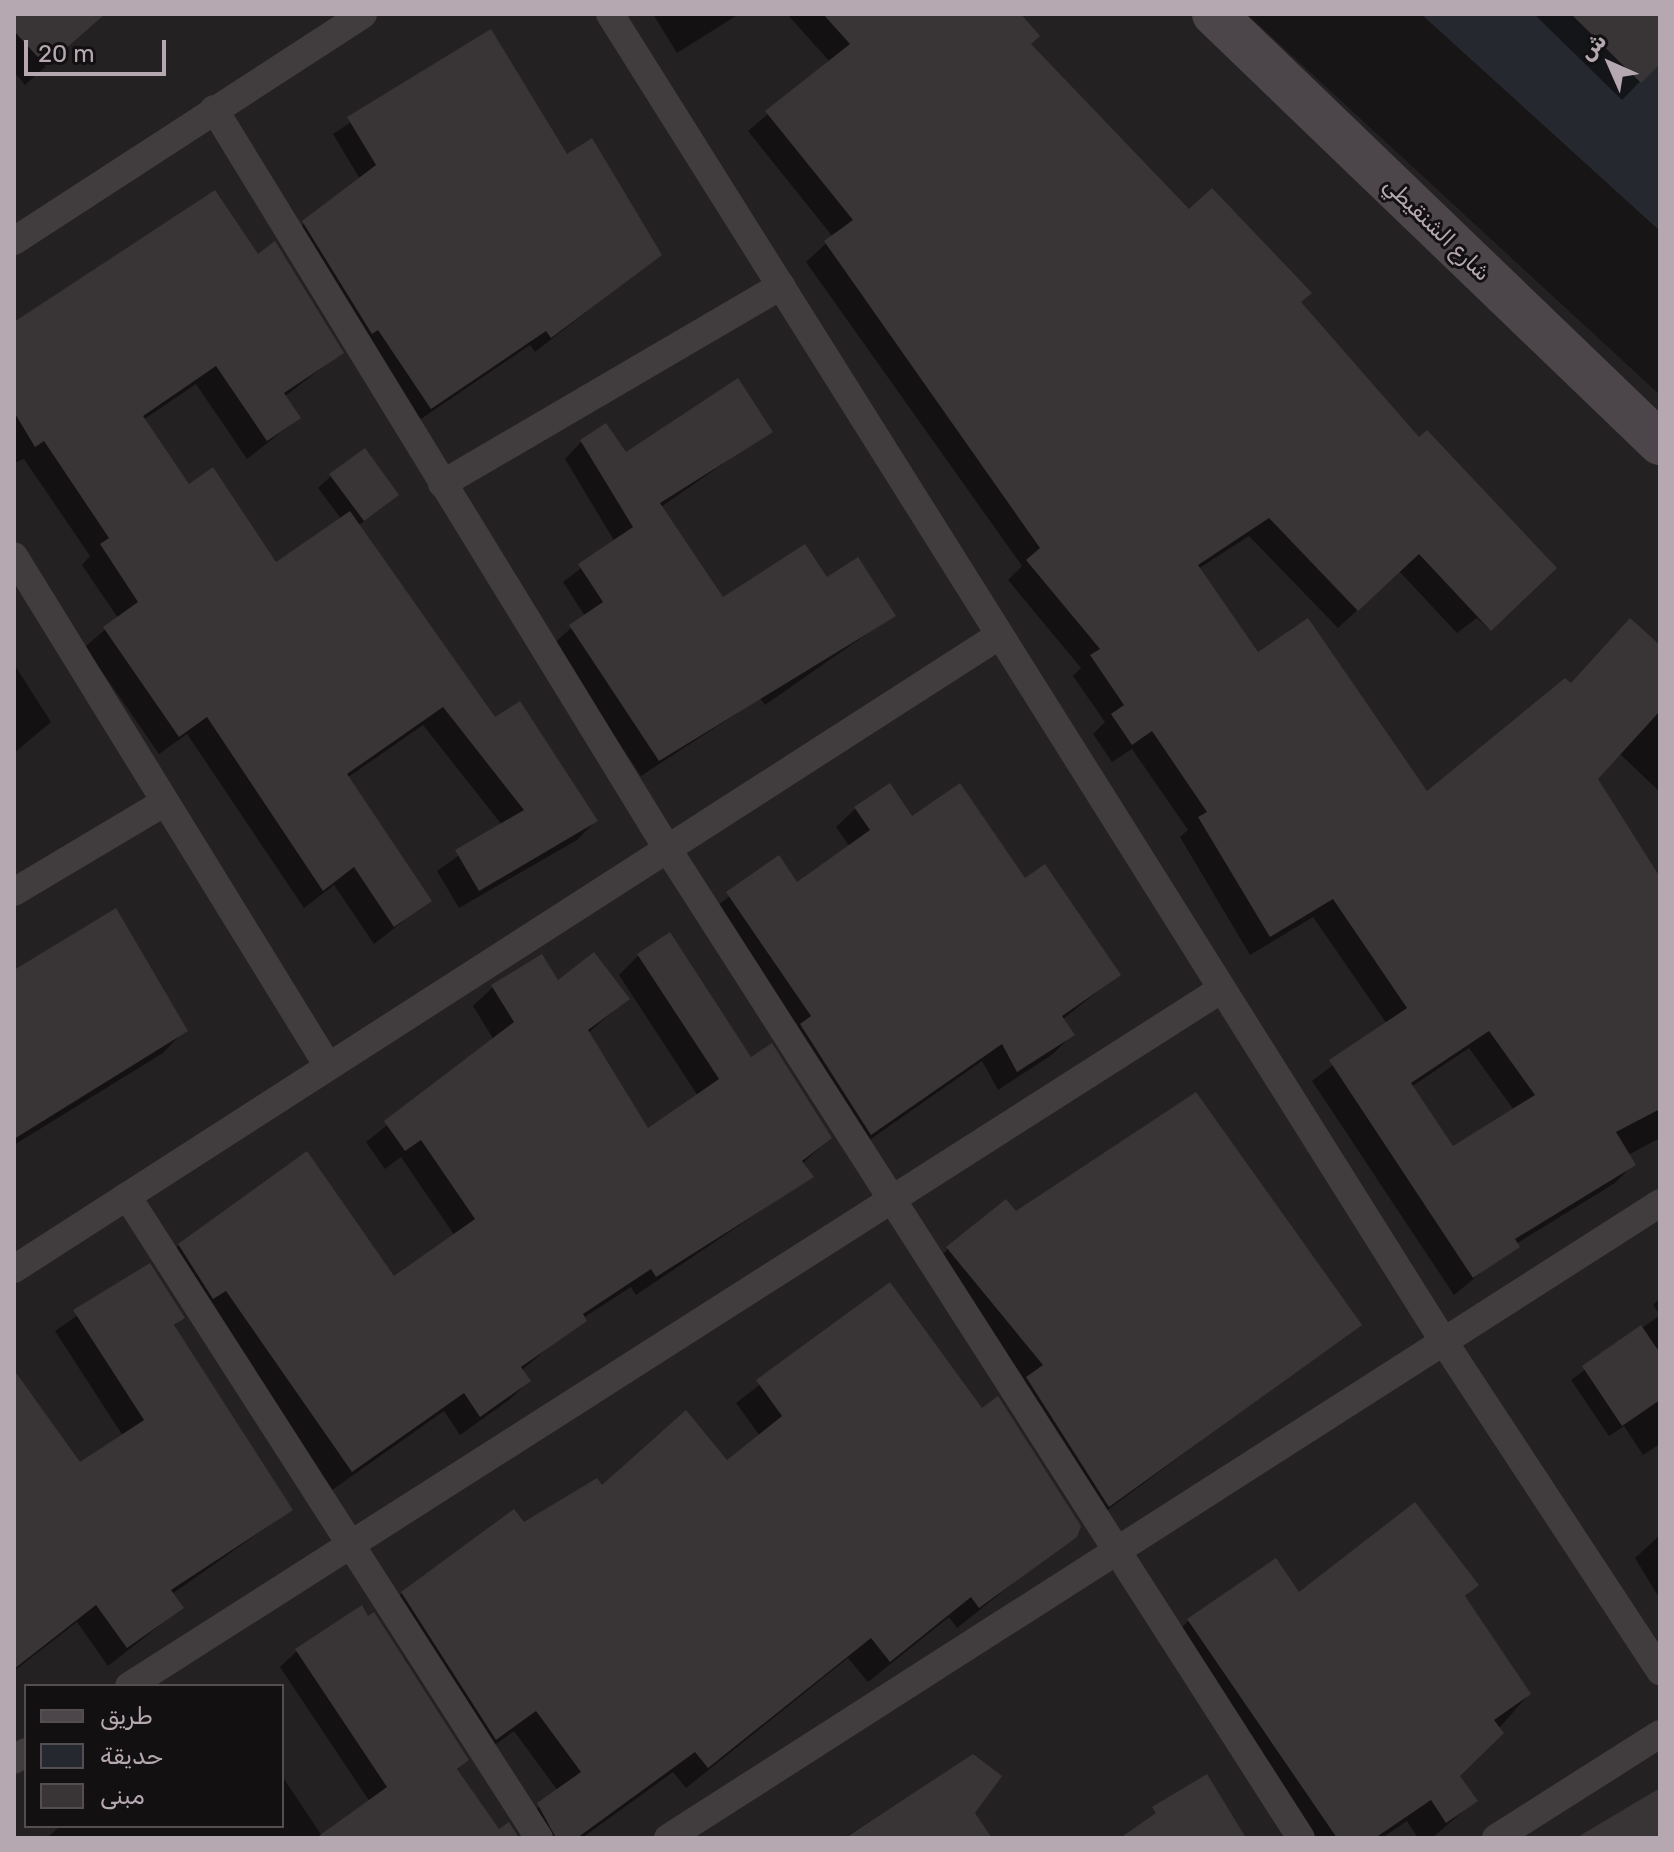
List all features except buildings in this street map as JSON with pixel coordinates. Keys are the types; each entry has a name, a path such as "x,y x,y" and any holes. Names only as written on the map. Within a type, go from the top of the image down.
{"street":[{"name":"شارع الشنقيطي","path":"1214,14 1660,443"}],"lane":[{"path":"14,241 363,14"},
{"path":"610,14 1444,1342 1660,1671"},
{"path":"214,109 665,845 887,1197 1116,1547 1301,1838"},
{"path":"442,484 781,286"},
{"path":"14,556 328,1066"},
{"path":"14,1269 665,845 1000,635"},
{"path":"14,892 165,802"},
{"path":"132,1684 887,1197 1222,989"},
{"path":"127,1196 539,1838"},
{"path":"668,1838 1116,1547 1660,1203"},
{"path":"1496,1838 1660,1734"}],"shaded area":[{"path":"14,14 1247,14 1660,395 1660,1838 14,1838"}],"green space":[{"path":"1421,14 1660,14 1660,231"}]}
